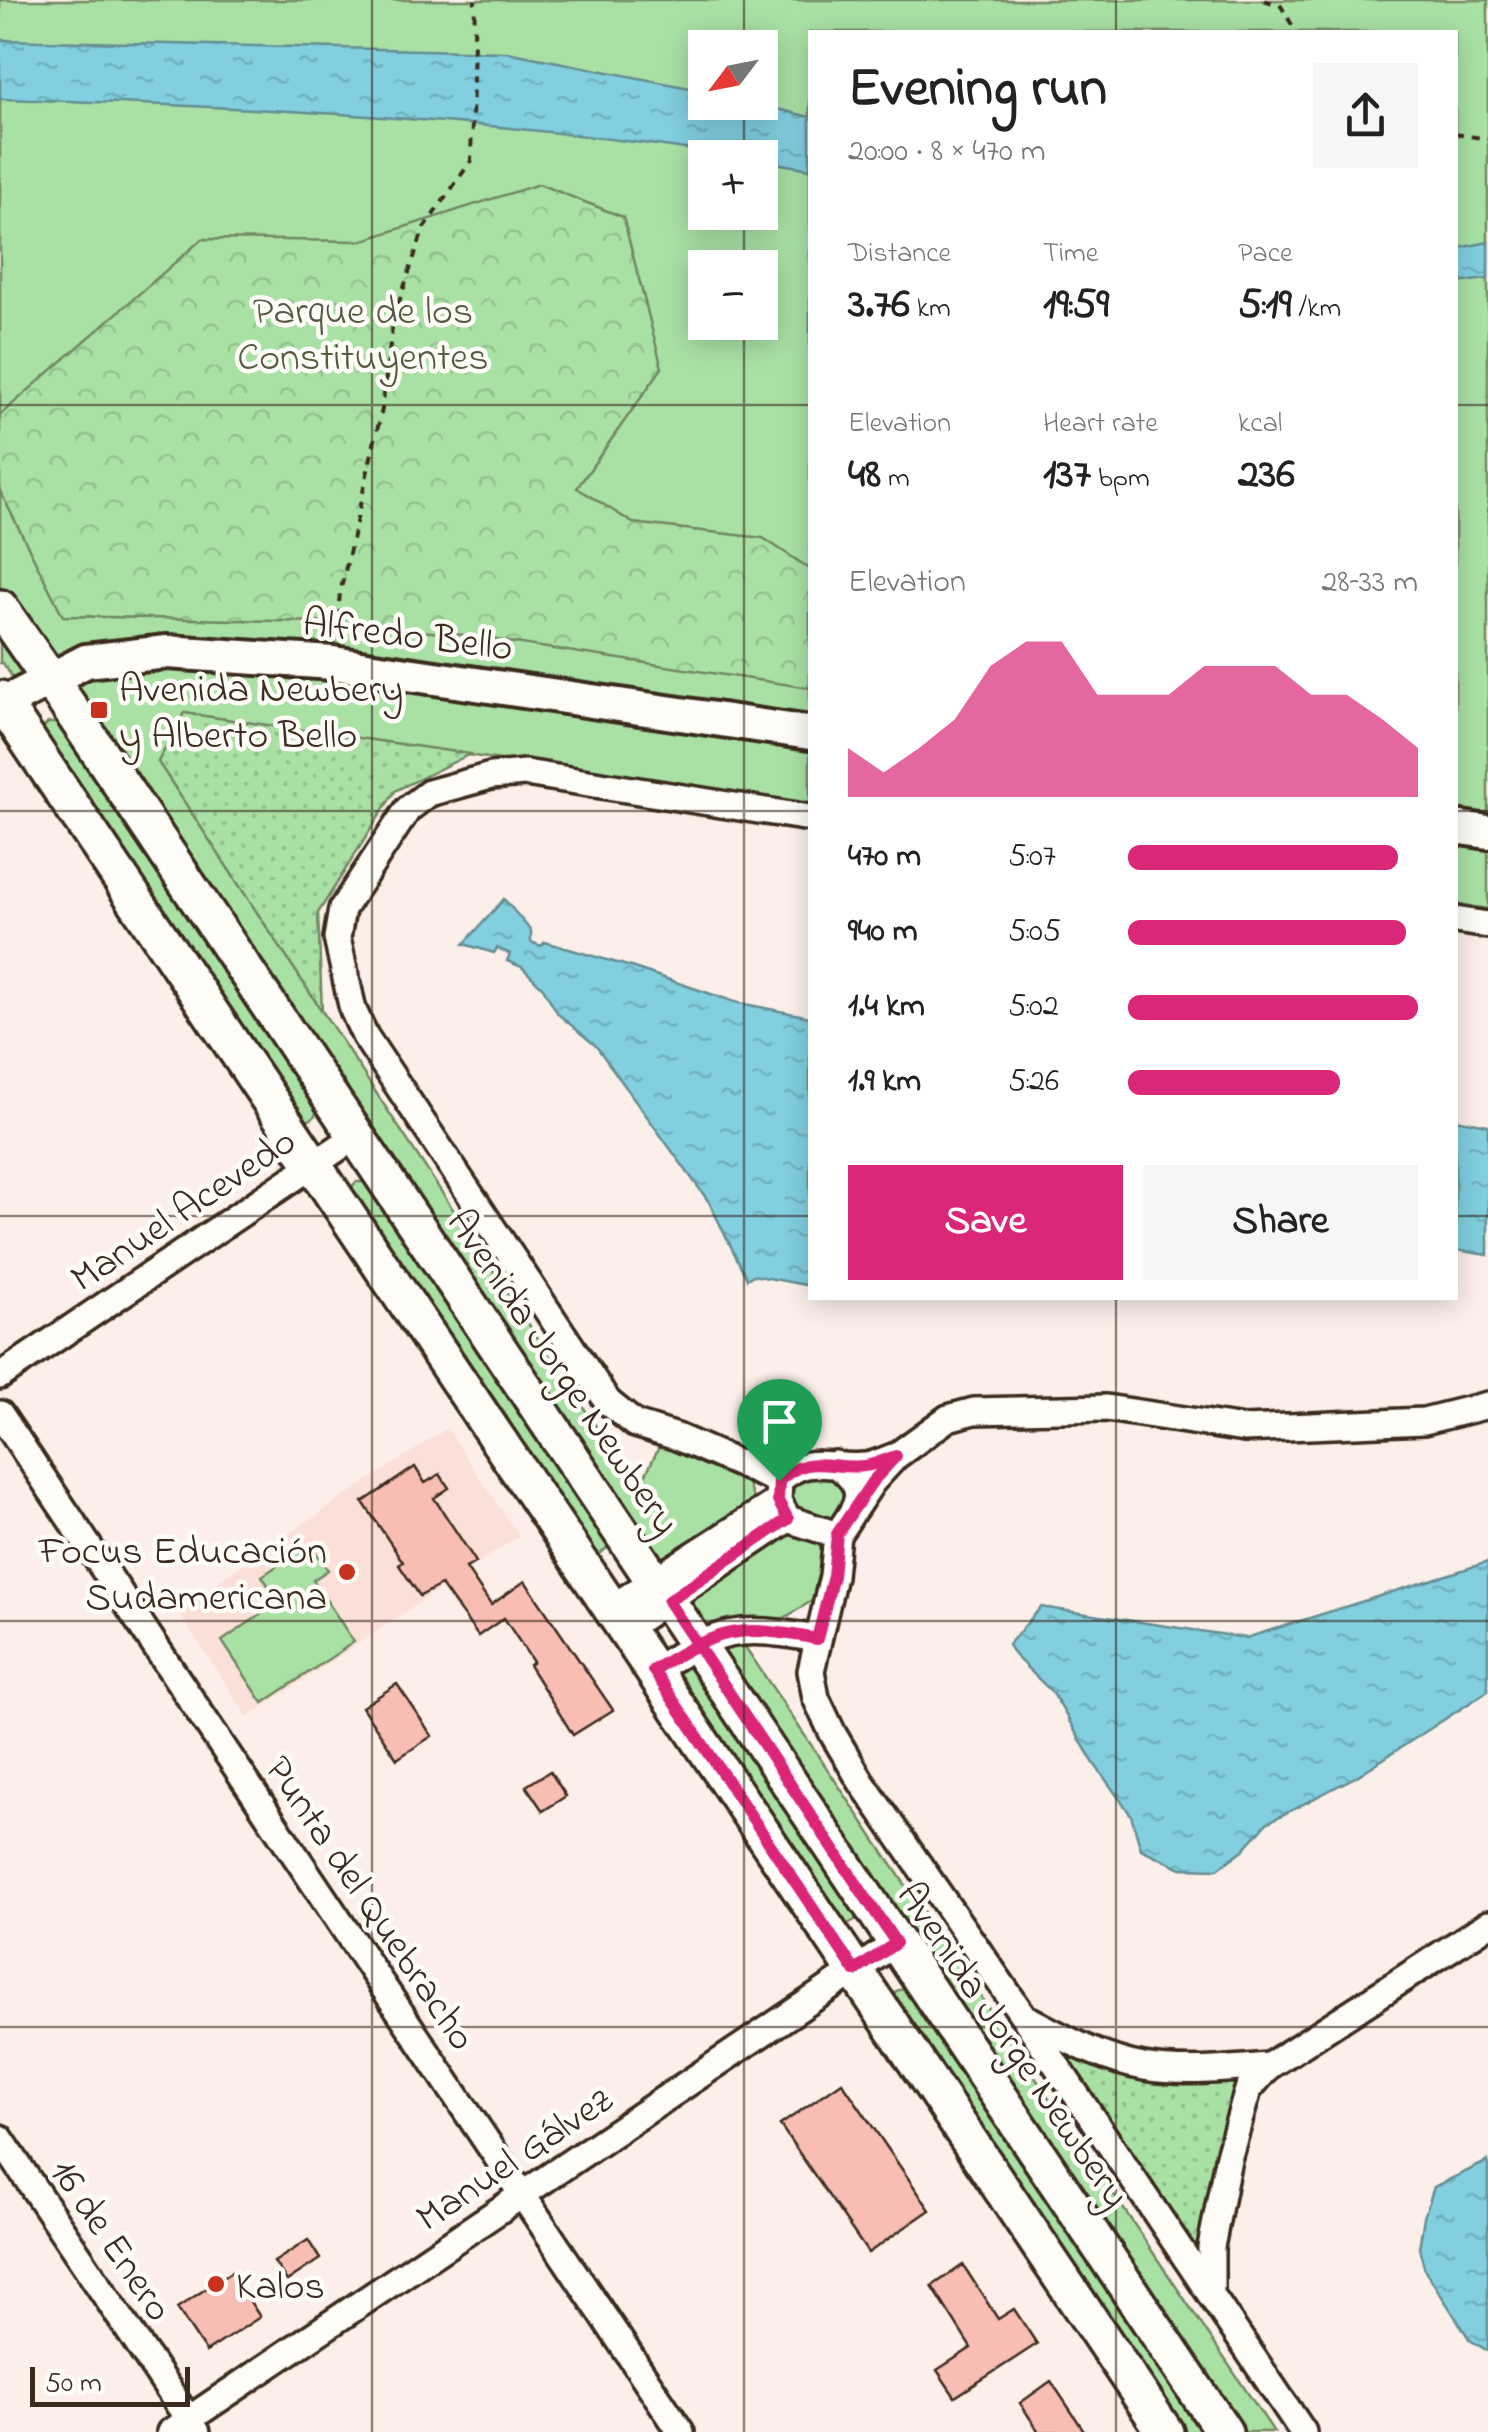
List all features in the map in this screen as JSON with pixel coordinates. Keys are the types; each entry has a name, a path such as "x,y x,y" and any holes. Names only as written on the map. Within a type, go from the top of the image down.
{"main road":[{"name":"Avenida Jorge Newbery","path":"0,608 1224,2432"},
{"path":"2,702 1164,2432"}],"street":[{"name":"Alfredo Bello","path":"2,702 86,660 167,652 333,662 808,732"},
{"path":"808,818 525,773 491,776 429,793 408,809 342,909 337,938 354,1010 365,1036 608,1402 635,1424 678,1438 837,1534"},
{"path":"1458,827 1488,832"},
{"path":"1458,920 1488,925"},
{"name":"Manuel Acevedo","path":"0,1376 356,1136"},
{"path":"1303,2432 862,1784 816,1698 810,1671 833,1576 837,1534 872,1482 896,1456 948,1418 974,1411 1106,1408 1244,1428 1424,1420 1488,1405"},
{"name":"Punta del Quebracho","path":"0,1414 681,2432"},
{"path":"618,1619 782,1500 790,1471 809,1464 864,1466 896,1456"},
{"path":"835,1464 854,1478 859,1491 854,1509"},
{"path":"653,1670 696,1643 735,1631 764,1629 817,1639"},
{"path":"1210,2294 1211,2247 1228,2159 1248,2090 1269,2066 1488,1924"},
{"name":"Manuel Gálvez","path":"185,2428 896,1943"},
{"path":"1024,2017 1106,2057 1145,2067 1178,2070 1269,2066"},
{"name":"16 de Enero","path":"0,2138 185,2428"}],"path":[{"path":"333,662 340,593 382,409 393,320 424,228 471,161 475,0"},
{"path":"1264,0 1281,6 1295,30"},
{"path":"1458,134 1488,139"}],"shaded area":[{"name":"Focus Educación Sudamericana","path":"447,1428 519,1536 248,1717 176,1609"}],"green space":[{"name":"Parque de los Constituyentes","path":"0,0 1488,0 1488,909 1458,904 1458,30 808,30 808,806 184,713 158,762 638,1490 658,1449 670,1445 745,1475 754,1501 752,1508 808,1536 823,1552 825,1561 815,1599 784,1618 729,1623 1274,2432 1224,2432 50,679 22,692 0,663"},
{"path":"539,184 623,217 662,368 577,488 633,523 763,538 808,568 808,688 463,635 324,622 63,616 0,491 0,415 202,239 361,241"},
{"path":"184,713 470,754 395,791 318,913 322,1011 158,762"},
{"path":"48,723 64,728 317,1103 318,1111 313,1118 305,1122 41,730"},
{"path":"356,1182 369,1186 608,1540 608,1547 599,1555 590,1554 350,1189"},
{"path":"790,1471 854,1478 837,1535 805,1527 779,1481"},
{"path":"310,1544 328,1570 313,1580 354,1642 263,1703 222,1641 279,1602 262,1576"},
{"path":"685,1652 857,1911 855,1920 846,1925 836,1923 666,1666"},
{"path":"903,1989 912,1993 1205,2432 1178,2432 892,1998"},
{"path":"1065,2050 1226,2077 1239,2088 1199,2243 1186,2246 1062,2066"}],"water":[{"path":"0,40 507,52 688,88 688,120 778,120 778,109 808,117 808,169 778,164 778,140 688,140 688,150 408,119 0,99"},
{"path":"1488,242 1488,279 1458,283 1458,248"},
{"path":"504,899 531,931 531,942 541,946 545,942 735,1002 808,1017 808,1286 753,1275 747,1279 709,1202 596,1046 558,1014 543,988 522,967 507,961 510,954 497,948 494,953 464,944"},
{"path":"1458,1120 1488,1125 1488,1255 1458,1250"},
{"path":"1488,1562 1488,1691 1357,1776 1267,1823 1243,1850 1218,1869 1181,1868 1141,1849 1131,1815 1093,1762 1053,1693 1008,1645 1041,1607 1246,1638"},
{"path":"1488,2161 1488,2351 1470,2340 1425,2270 1419,2248 1434,2187"}],"building":[{"path":"415,1467 425,1483 440,1474 449,1488 434,1498 476,1562 466,1568 491,1605 525,1581 613,1710 573,1735 504,1618 478,1636 441,1585 420,1596 399,1565 403,1562 363,1502"},
{"path":"397,1684 432,1736 397,1759 362,1707"},
{"path":"550,1771 566,1796 543,1811 526,1786"},
{"path":"842,2082 930,2210 868,2253 780,2125"},
{"path":"308,2240 320,2259 287,2281 274,2262"},
{"path":"963,2265 998,2319 1014,2309 1037,2344 955,2397 937,2370 971,2348 932,2286"},
{"path":"231,2272 260,2317 206,2352 177,2308"},
{"path":"1051,2381 1085,2432 1039,2432 1020,2403"}],"place":[{"name":"Avenida Newbery y Alberto Bello","path":"99,710"},
{"name":"Focus Educación Sudamericana","path":"347,1572"},
{"name":"Kalos","path":"216,2284"}],"route":[{"path":"779,1481 778,1501 788,1519 668,1601 696,1643 763,1743 896,1943 855,1971 653,1670 696,1643 735,1631 764,1629 817,1639 833,1576 837,1534 872,1482 896,1456 864,1466 809,1464 790,1471 779,1481"}]}
